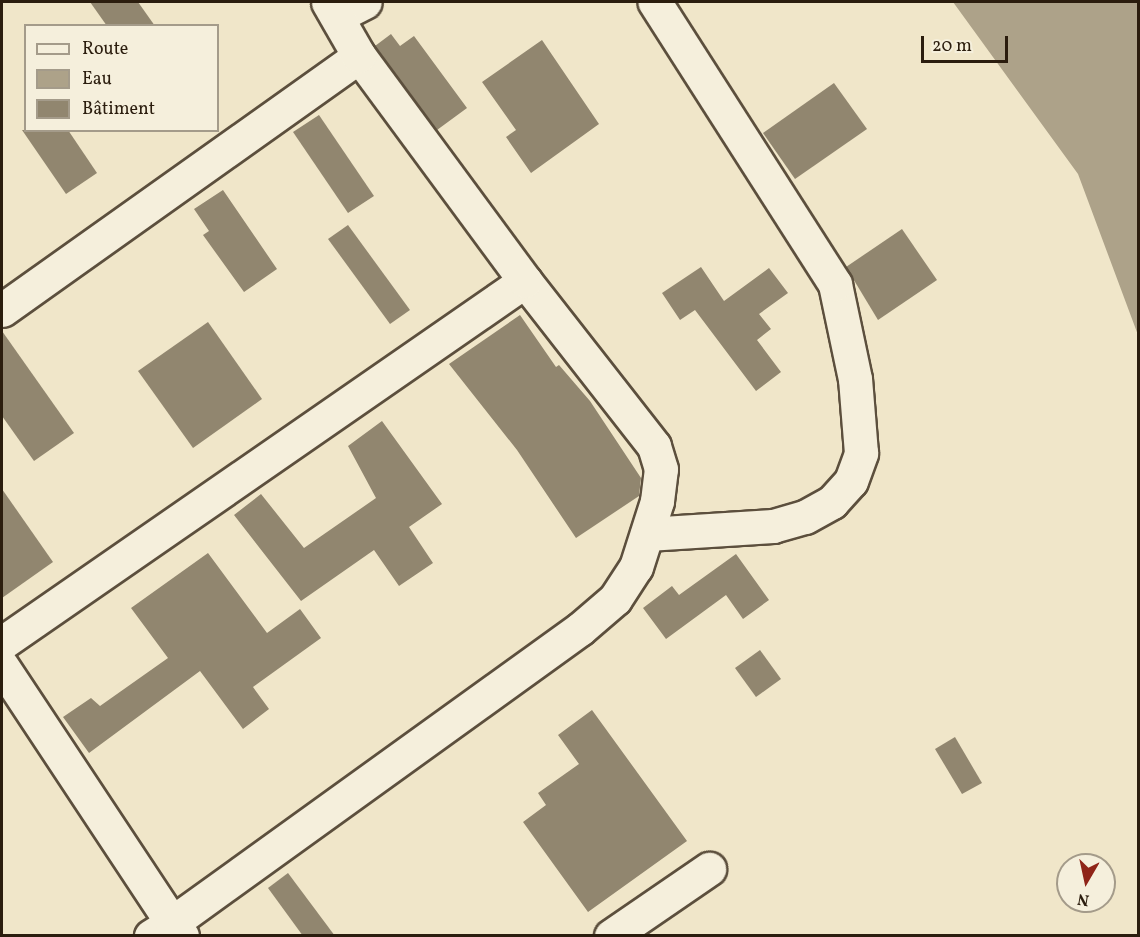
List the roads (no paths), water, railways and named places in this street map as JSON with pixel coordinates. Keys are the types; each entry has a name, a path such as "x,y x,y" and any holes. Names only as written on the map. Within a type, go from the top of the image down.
{"street":[{"path":"647,534 772,526 805,517 832,502 851,481 861,453 855,379 835,284 655,2"},
{"path":"2,666 168,931 580,629 615,599 636,567 657,501 661,469 654,446 525,281 359,56 344,6"},
{"path":"2,310 359,56"},
{"path":"2,643 525,281"},
{"path":"611,936 709,869"}],"water":[{"path":"953,2 1138,2 1138,335 1078,174"}]}
